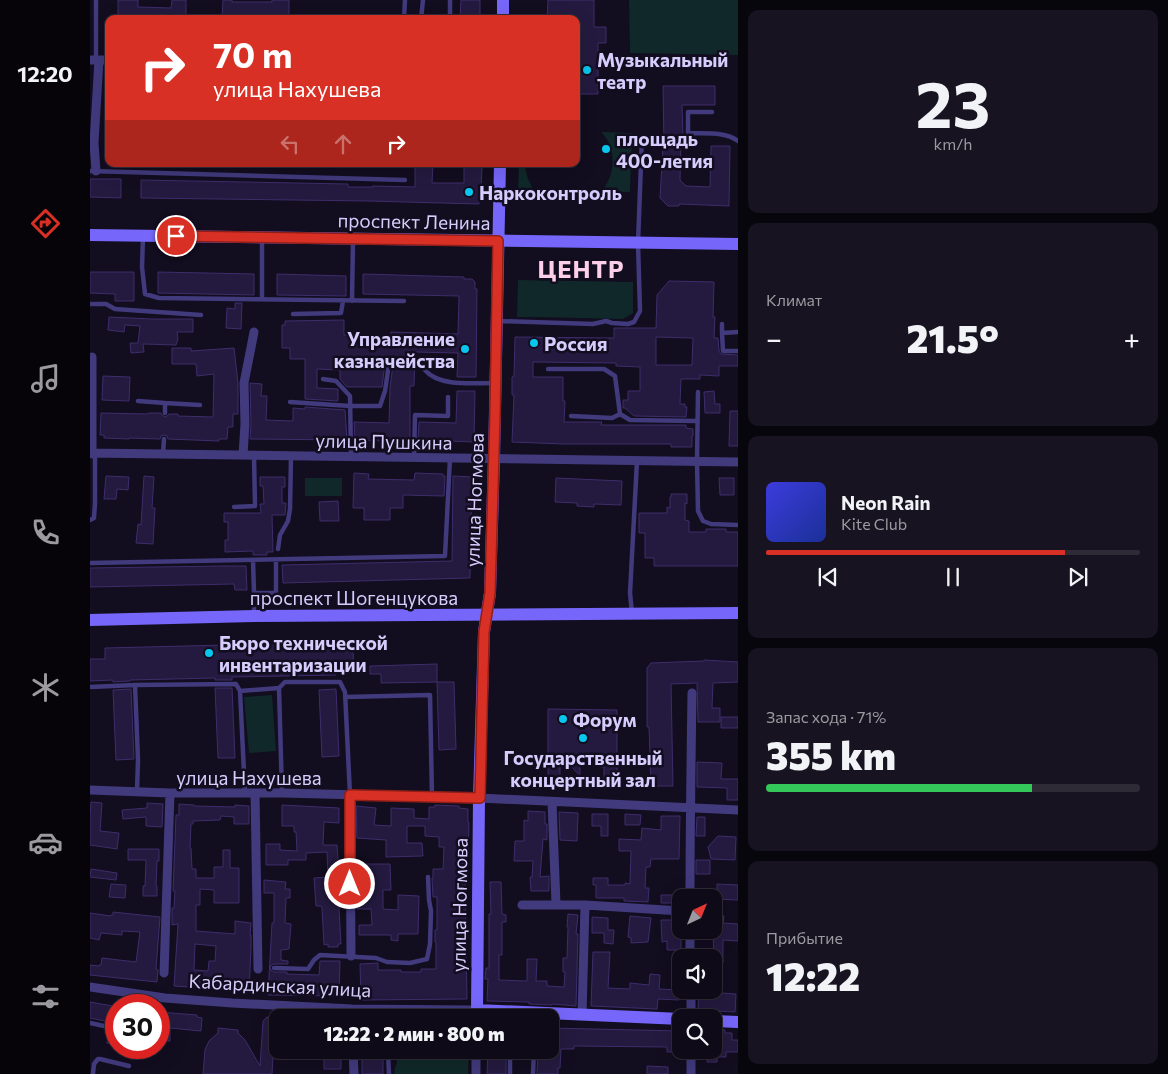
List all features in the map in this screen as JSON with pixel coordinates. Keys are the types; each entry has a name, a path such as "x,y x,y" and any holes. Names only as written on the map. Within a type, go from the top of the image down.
{"main road":[{"path":"503,0 503,15"},
{"name":"улица Ногмова","path":"474,1009 484,632 490,593 500,167"},
{"name":"проспект Ленина","path":"90,235 738,244"},
{"name":"проспект Шогенцукова","path":"90,620 254,616 738,613"},
{"name":"Кабардинская улица","path":"559,1015 672,1019"},
{"path":"722,1021 738,1022"}],"street":[{"path":"93,171 95,60"},
{"path":"242,455 245,424 244,383 254,332"},
{"path":"92,357 93,454"},
{"name":"улица Пушкина","path":"93,454 738,462"},
{"path":"690,889 692,693"},
{"name":"улица Нахушева","path":"90,790 480,798 738,810"},
{"path":"164,973 170,793"},
{"path":"255,793 258,969"},
{"path":"350,795 351,956"},
{"path":"552,802 556,904"},
{"path":"522,905 585,905 672,910"},
{"path":"582,1015 585,905"},
{"name":"Кабардинская улица","path":"90,987 164,998 352,1009"},
{"path":"353,1059 354,1074"},
{"path":"476,1059 476,1074"},
{"path":"691,1059 691,1074"}],"lane":[{"path":"95,60 96,0"},
{"path":"404,0 404,15"},
{"path":"421,15 423,0"},
{"path":"450,0 450,15"},
{"path":"712,112 688,112 688,133 719,134 738,141"},
{"path":"497,321 593,324 606,321 628,324 634,322 640,312 638,243 642,137"},
{"path":"93,171 405,180"},
{"path":"143,235 142,268 145,294 159,298 404,301"},
{"path":"262,237 262,299"},
{"path":"352,301 353,239"},
{"path":"293,314 341,313 343,301"},
{"path":"90,304 106,304 115,309 201,315"},
{"path":"722,324 723,351 738,351"},
{"path":"722,333 738,332"},
{"path":"420,359 424,369 440,379 452,382 496,383"},
{"path":"290,402 380,406 385,391 388,364"},
{"path":"548,369 604,368 615,376 620,414"},
{"path":"323,379 336,381 350,396 351,457"},
{"path":"698,392 698,511 703,521 711,524 738,525"},
{"path":"414,458 415,415 448,416 448,397"},
{"path":"138,401 200,405"},
{"path":"165,403 165,413"},
{"path":"571,416 612,418 620,414"},
{"path":"620,414 630,420 697,422"},
{"path":"164,439 164,454"},
{"path":"90,520 94,518 95,503 93,454"},
{"path":"234,507 255,506 254,456"},
{"path":"278,549 280,535 288,521 290,509 291,456"},
{"path":"90,563 445,556 450,458"},
{"path":"632,614 630,593 637,461"},
{"path":"253,560 254,616"},
{"path":"254,593 276,593 276,560"},
{"path":"240,691 279,688 285,682 340,682 345,692 350,795"},
{"path":"90,686 236,684 240,691 245,793"},
{"path":"136,686 137,792"},
{"path":"279,688 282,793"},
{"path":"345,697 430,696 432,797"},
{"path":"274,968 308,969 320,955 376,958 387,962 410,963 427,959 430,944 431,910 428,876"},
{"path":"90,1023 104,1026"},
{"path":"93,1074 94,1064 98,1059 129,1066"},
{"path":"388,1059 389,1074"},
{"path":"510,1059 510,1074"},
{"path":"534,1059 534,1074"}],"green space":[{"path":"629,0 738,0 738,55 630,53"},
{"path":"601,132 632,133 630,192 601,192 610,178 613,162 610,146"},
{"path":"519,167 525,167 534,191 518,192"},
{"path":"518,280 633,282 633,313 623,319 517,317"},
{"path":"305,478 342,478 342,496 305,496"},
{"path":"272,695 276,751 249,753 244,697"},
{"path":"396,1059 469,1059 468,1074 394,1074"}],"building":[{"path":"118,0 138,0 138,7 171,8 172,0 186,0 186,15 118,14"},
{"path":"223,0 232,0 232,2 272,2 272,0 289,0 289,15 222,15"},
{"path":"461,0 480,0 480,15 460,15"},
{"name":"Музыкальный театр","path":"548,0 594,0 594,27 606,27 606,43 598,43 598,94 580,94 580,15 547,15"},
{"path":"663,86 715,86 715,105 682,105 683,136 681,136 680,180 686,186 710,187 711,146 730,146 729,206 679,204 679,206 668,206 660,198 664,146"},
{"path":"415,167 433,167 432,183 464,183 464,167 482,167 479,204 141,198 141,180 348,184 348,187 415,187"},
{"path":"90,179 121,179 121,198 90,197"},
{"path":"90,272 134,272 134,301 115,301 115,294 90,293"},
{"path":"158,272 254,274 254,295 158,293"},
{"path":"277,274 346,276 346,296 277,295"},
{"path":"363,274 464,277 464,279 472,279 475,282 475,289 477,289 476,377 457,377 458,353 415,352 414,386 410,386 410,439 390,439 390,441 355,440 354,422 389,423 393,365 391,361 388,360 385,363 382,387 347,387 340,379 340,370 317,369 317,388 338,389 338,401 305,399 305,359 290,359 290,348 282,348 282,325 285,325 285,321 344,320 344,335 391,336 391,332 458,334 459,296 363,294"},
{"path":"669,281 714,282 714,338 718,338 721,354 738,355 738,366 719,366 719,376 700,375 700,379 681,379 680,404 685,404 685,407 687,407 686,417 634,416 623,408 623,400 628,400 628,391 640,391 640,367 616,366 616,363 533,362 533,377 563,377 564,422 602,422 601,425 686,425 686,428 693,429 692,447 671,447 671,444 512,442 514,395 512,395 512,377 514,376 515,337 614,338 614,328 656,328 657,295","holes":["656,337 693,338 692,365 656,365"]},
{"path":"235,303 242,303 241,329 226,328 227,308 235,309"},
{"path":"109,317 193,319 193,332 177,332 178,339 176,345 143,344 144,352 131,353 130,343 138,343 140,326 125,325 124,332 108,330"},
{"path":"172,348 191,348 191,351 234,348 238,383 238,414 233,414 233,427 228,427 227,439 219,439 219,441 168,439 164,435 160,439 129,439 104,438 104,435 100,435 101,413 161,413 165,417 169,414 178,414 178,416 213,417 214,374 197,376 196,364 172,364"},
{"path":"103,376 130,377 129,401 102,400"},
{"path":"250,383 262,384 261,396 267,396 266,420 293,421 293,408 345,410 347,440 250,439"},
{"path":"457,391 475,391 474,442 418,439 419,422 456,423"},
{"path":"714,391 715,404 720,404 720,413 705,413 704,392"},
{"path":"730,411 738,411 738,446 729,446"},
{"path":"354,473 369,474 368,479 414,480 415,473 443,474 445,476 444,496 403,495 403,508 390,508 390,520 364,520 364,508 353,508"},
{"path":"106,476 129,477 128,490 117,489 116,499 104,499"},
{"path":"144,476 154,477 152,508 155,508 153,544 136,543 138,524 141,525"},
{"path":"453,476 472,477 470,578 283,583 282,565 452,561"},
{"path":"260,477 285,477 285,487 282,487 282,503 286,503 285,515 272,515 273,552 267,552 267,555 253,555 253,551 225,552 225,540 228,540 228,522 224,522 224,513 261,513 260,504 264,504 263,486 260,486"},
{"path":"556,478 622,481 621,505 594,504 594,507 577,506 577,503 555,502"},
{"path":"719,478 734,478 734,495 720,495"},
{"path":"671,494 687,494 685,520 689,521 689,532 706,532 706,529 726,529 726,532 738,532 738,566 654,566 654,558 645,558 645,533 639,533 639,513 667,513 667,507 670,508"},
{"path":"338,501 339,521 320,521 319,502"},
{"path":"246,566 247,590 235,590 234,584 90,587 90,568"},
{"path":"344,642 344,651 353,651 354,673 232,677 232,680 215,680 215,678 113,682 113,680 90,681 90,659 105,659 105,648"},
{"path":"704,660 738,662 738,682 713,683 712,708 720,708 720,722 698,722 697,683 671,684 673,786 651,786 649,727 647,727 647,668 651,663"},
{"path":"437,664 437,682 381,683 381,674 370,674 370,666"},
{"path":"437,682 454,682 456,749 439,750"},
{"path":"215,688 232,688 235,758 218,758"},
{"path":"131,689 134,759 116,760 113,690"},
{"path":"336,689 339,756 322,757 319,690"},
{"name":"Государственный концертный зал","path":"548,709 617,710 617,786 604,786 604,767 592,766 592,761 580,760 580,776 571,766 560,766 560,778 548,778"},
{"path":"721,717 738,717 738,728 721,728"},
{"path":"697,762 722,763 721,779 738,779 738,800 727,800 727,788 697,787"},
{"path":"91,802 102,803 100,831 119,833 117,849 90,845"},
{"path":"147,803 163,804 162,827 146,826 146,817 123,819 122,810 147,808"},
{"path":"179,804 194,806 249,806 249,824 234,824 234,817 221,816 220,820 193,821 193,824 191,824 190,848 192,869 196,869 196,878 214,878 214,867 223,867 223,850 230,850 230,868 239,868 239,903 214,903 214,890 200,889 200,905 196,905 196,931 235,934 235,921 251,923 249,991 174,986 178,924 172,925 172,908 174,908 175,891 173,891 176,815 179,815","holes":["195,944 216,946 215,961 209,961 208,971 194,970"]},
{"path":"282,805 339,808 339,823 324,822 323,845 337,845 341,944 338,944 338,947 328,947 328,944 324,945 322,908 321,906 316,906 314,878 328,877 327,852 306,853 306,860 288,860 288,865 266,865 266,844 280,844 280,850 297,851 294,826 282,826"},
{"path":"435,805 459,806 459,808 468,809 468,857 463,856 467,999 361,1000 360,964 378,963 378,970 401,970 401,972 421,972 421,969 436,969 435,930 437,930 437,897 433,897 432,878 433,869 443,869 444,847 439,847 439,837 425,836 425,826 407,826 407,843 422,843 423,856 386,857 386,840 357,838 356,806 376,808 374,825 391,826 391,808 414,809 414,818 429,819 429,807 435,807"},
{"path":"528,811 545,812 547,840 543,839 540,877 549,876 549,891 531,891 530,877 532,877 533,861 514,861 515,841 524,841 524,820 528,821"},
{"path":"559,812 578,813 577,841 560,840"},
{"path":"592,814 608,814 608,836 601,836 601,826 592,826"},
{"path":"625,814 641,815 640,825 625,825"},
{"path":"661,816 680,816 679,859 651,859 650,867 646,867 645,888 649,888 648,902 624,901 624,898 596,898 596,885 593,885 593,878 608,878 608,885 630,884 631,851 619,851 619,839 641,840 642,828 661,830"},
{"path":"697,817 705,817 705,836 696,836"},
{"path":"718,836 736,837 735,860 711,859 708,847"},
{"path":"128,849 159,849 157,896 143,896 146,860 128,860"},
{"path":"696,860 710,860 710,874 696,874"},
{"path":"357,864 390,864 391,890 383,890 383,909 398,910 398,895 419,896 418,934 398,934 398,941 391,940 391,935 359,935 359,925 372,925 371,909 357,909"},
{"path":"91,869 117,873 116,880 90,877"},
{"path":"264,880 286,882 285,889 290,889 290,898 286,898 285,923 291,924 289,949 281,950 281,960 288,961 288,964 273,964 270,967 271,970 274,972 287,972 287,974 319,975 320,961 340,961 339,992 336,991 335,996 268,995 272,923 274,923 274,893 264,893"},
{"path":"490,882 501,882 502,914 506,915 506,922 502,922 502,955 499,955 499,980 527,981 527,959 537,959 536,981 547,981 547,986 564,987 565,972 563,972 563,958 567,958 568,914 578,915 576,934 578,934 576,1006 487,1001 488,979 485,979 486,968 489,968"},
{"path":"111,884 126,885 125,898 109,897"},
{"path":"717,884 738,885 738,900 722,899 722,889 717,889"},
{"path":"661,895 672,895 672,903 661,903"},
{"path":"113,912 160,917 156,969 158,970 157,982 90,975 90,965 101,965 102,958 136,962 140,932 122,931 122,935 101,933 99,940 90,938 90,913 111,916"},
{"path":"630,916 651,918 648,942 631,943 631,938 628,937"},
{"path":"722,916 724,916 723,923 738,924 738,941 723,940 723,963 722,949 714,949 713,939 722,939"},
{"path":"592,917 608,918 608,930 614,930 613,944 604,943 604,933 592,933"},
{"path":"661,920 672,920 672,939 681,939 681,949 667,950 667,941 662,942"},
{"path":"593,952 610,952 608,988 630,989 630,983 649,985 650,974 660,975 659,989 672,990 672,999 679,999 679,1000 658,999 657,1009 591,1006"},
{"path":"722,993 736,994 735,1012 722,1011 722,1009 698,1009 699,999 722,999"},
{"path":"90,1002 105,1005 105,1021 90,1018"},
{"path":"170,1013 197,1015 197,1017 202,1018 201,1031 170,1028"},
{"path":"269,1017 269,1059 273,1059 272,1074 203,1074 205,1050 209,1041 218,1033 218,1028 238,1030 238,1033 245,1040 260,1066 263,1021"},
{"path":"559,1028 672,1031 672,1052 667,1052 667,1047 574,1046 574,1049 561,1049 558,1074 537,1074 538,1059 559,1059"},
{"path":"722,1030 725,1030 725,1033 732,1033 732,1040 738,1040 738,1052 726,1052 726,1057 722,1057"},
{"path":"324,1059 341,1059 341,1069 324,1069"},
{"path":"362,1059 383,1059 383,1074 362,1074"},
{"path":"488,1059 506,1059 506,1074 487,1074"},
{"path":"707,1059 717,1059 717,1062 707,1062"},
{"path":"647,1066 668,1067 668,1074 647,1074"}],"place":[{"name":"Музыкальный театр","path":"587,70"},
{"name":"площадь 400-летия","path":"606,149"},
{"name":"Наркоконтроль","path":"469,192"},
{"name":"Россия","path":"534,343"},
{"name":"Управление казначейства","path":"465,349"},
{"name":"Бюро технической инвентаризации","path":"209,653"},
{"name":"Форум","path":"563,719"},
{"name":"Государственный концертный зал","path":"583,738"}],"district":[{"name":"ЦЕНТР","path":"581,268"}],"route":[{"path":"176,236 498,241 490,593 484,632 480,798 350,795 350,884"}]}
